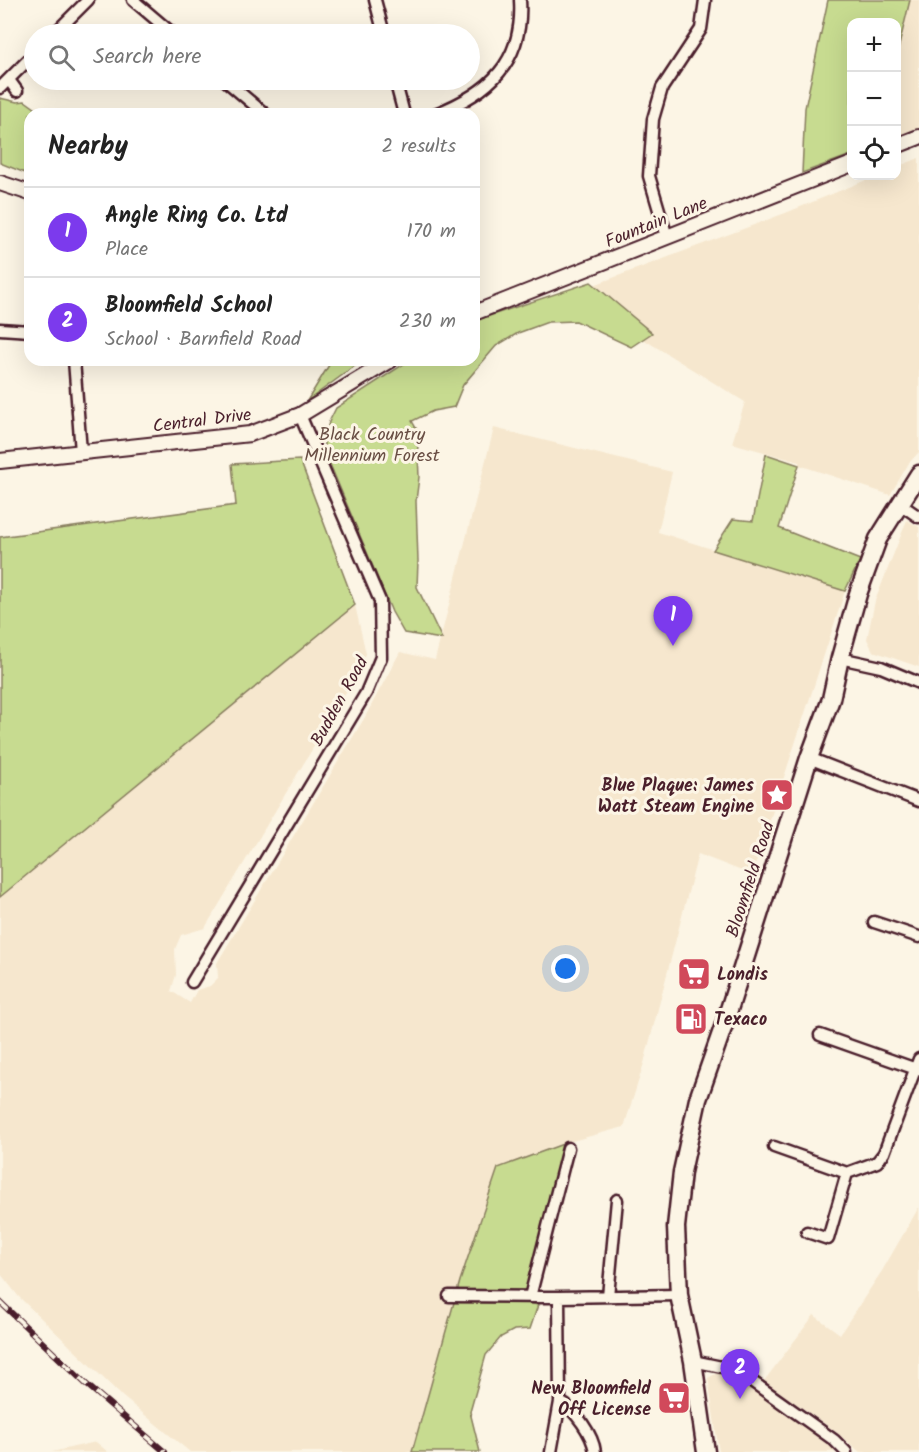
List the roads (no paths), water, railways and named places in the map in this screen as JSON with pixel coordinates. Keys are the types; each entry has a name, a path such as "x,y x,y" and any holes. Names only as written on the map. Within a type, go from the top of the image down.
{"main road":[{"name":"Bloomfield Road","path":"705,1452 693,1361 679,1295 676,1227 678,1195 692,1123 809,758 831,699 858,594 878,539 919,474"}],"street":[{"path":"64,24 88,0"},
{"path":"133,0 161,24"},
{"path":"375,0 381,24"},
{"path":"452,108 479,93 501,72 517,41 521,20 520,0"},
{"path":"667,237 649,177 653,119 662,88 701,29 705,0"},
{"path":"0,88 24,64"},
{"path":"9,80 17,91"},
{"path":"237,90 258,108"},
{"path":"398,90 402,108"},
{"path":"901,144 919,137"},
{"name":"Fountain Lane","path":"480,311 847,166"},
{"path":"0,183 24,191"},
{"path":"0,329 24,331"},
{"path":"74,366 81,452"},
{"name":"Central Drive","path":"0,461 250,434 300,415 381,366"},
{"name":"Budden Road","path":"192,982 366,693 381,657 380,602 300,415"},
{"path":"900,504 919,517"},
{"path":"840,658 881,667 919,683"},
{"path":"809,758 919,801"},
{"path":"874,922 919,937"},
{"path":"774,1147 847,1173 877,1162 884,1154 918,1065 820,1035"},
{"path":"530,1297 568,1148"},
{"path":"807,1232 828,1239 847,1173"},
{"path":"608,1296 617,1200"},
{"path":"449,1296 679,1295"},
{"path":"551,1452 560,1402 559,1297"},
{"path":"693,1361 736,1370 834,1440 846,1452"},
{"path":"560,1402 569,1406 582,1423 594,1447 594,1452"}],"railway":[{"path":"0,1302 86,1384 165,1452"}],"place":[{"name":"Angle Ring Co. Ltd","path":"673,646"},
{"name":"Blue Plaque: James Watt Steam Engine","path":"777,795"},
{"name":"Londis","path":"694,974"},
{"name":"Texaco","path":"691,1019"},
{"name":"New Bloomfield Off License","path":"674,1398"},
{"name":"Bloomfield School","path":"740,1399"}],"park label":[{"name":"Black Country Millennium Forest","path":"372,444"}]}
